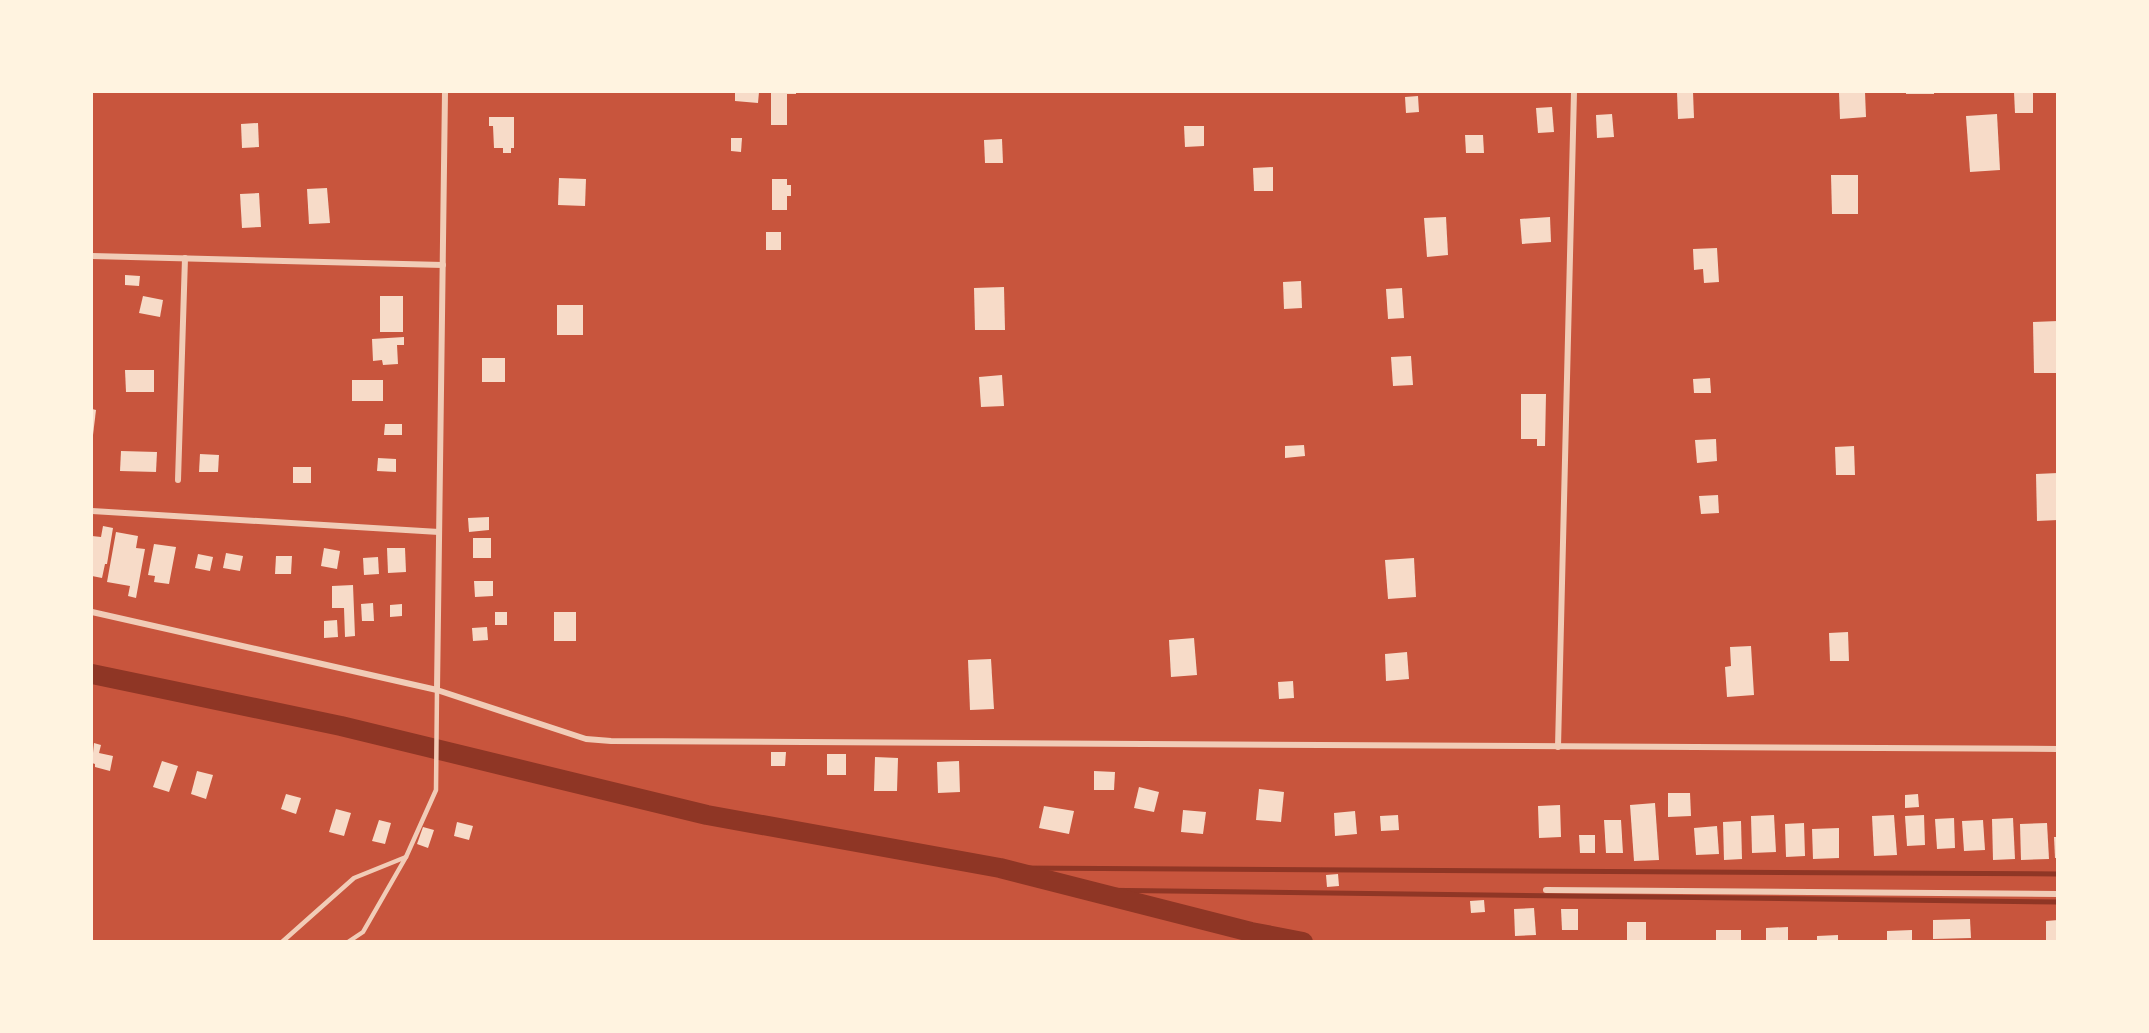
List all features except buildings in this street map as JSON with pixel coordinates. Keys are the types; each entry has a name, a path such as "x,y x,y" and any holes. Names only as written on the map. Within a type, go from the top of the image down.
{"street":[{"path":"437,690 444,92"},
{"path":"1558,747 1574,92"},
{"path":"92,256 443,265"},
{"path":"178,480 184,258"},
{"path":"92,511 439,532"},
{"path":"92,612 437,690 586,739 611,741 2058,749"},
{"path":"1546,890 2058,894"}],"lane":[{"path":"348,942 363,932 406,857 436,790 437,690"},
{"path":"282,942 354,878 406,857"}],"waterway":[{"path":"92,674 341,726 707,815 1000,868 1251,932 1303,942"},
{"path":"1000,868 2058,874"},
{"path":"1086,890 2058,902"}]}
